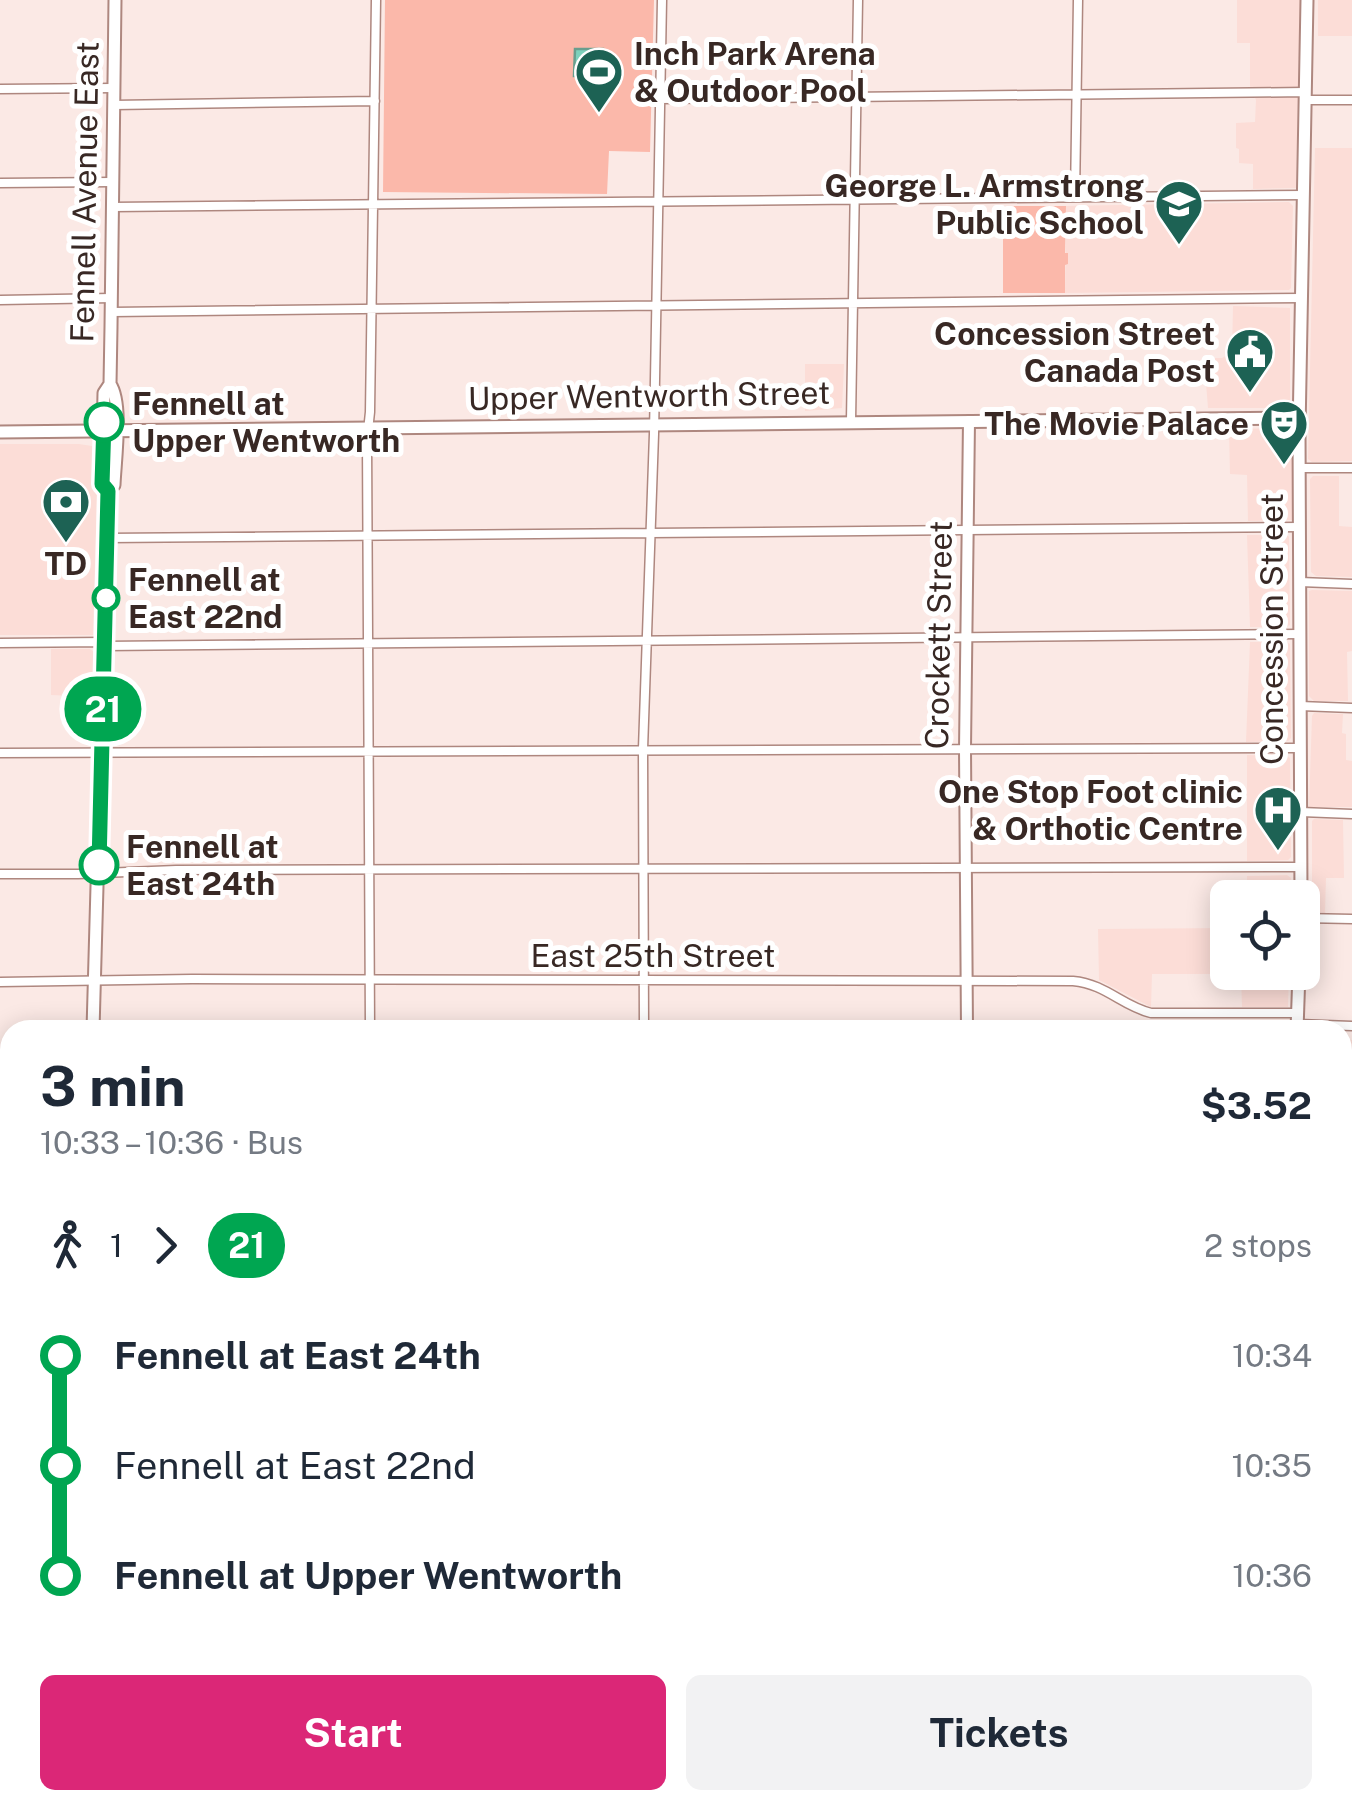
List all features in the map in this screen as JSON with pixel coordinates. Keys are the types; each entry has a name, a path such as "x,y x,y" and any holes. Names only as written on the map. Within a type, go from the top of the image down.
{"main road":[{"name":"Fennell Avenue East","path":"93,1020 108,491 114,484 110,431 116,393 110,384 116,0"},
{"name":"Concession Street","path":"1301,880 1300,418 1307,0"},
{"name":"Upper Wentworth Street","path":"0,432 1300,418"},
{"path":"1298,1020 1299,990"}],"street":[{"path":"370,1020 368,426 376,0"},
{"path":"644,1020 643,749 662,0"},
{"path":"852,422 858,0"},
{"path":"1075,197 1078,0"},
{"path":"0,89 114,88"},
{"path":"660,99 1076,94 1352,100"},
{"path":"114,105 375,100"},
{"path":"0,183 112,182"},
{"path":"112,207 1303,195"},
{"path":"0,300 112,298"},
{"path":"112,312 1302,298"},
{"name":"Crockett Street","path":"967,1020 969,421"},
{"path":"1300,468 1352,468"},
{"path":"107,538 1300,526"},
{"path":"1300,582 1352,584"},
{"path":"0,643 368,644 1300,634"},
{"path":"1300,706 1352,708"},
{"path":"0,753 1300,748"},
{"path":"1300,812 1352,814"},
{"path":"0,874 176,870 1301,868"},
{"path":"1320,919 1352,920"},
{"name":"East 25th Street","path":"0,982 107,979 1087,983 1151,1013 1265,1020"}],"shaded area":[{"path":"385,0 654,0 650,152 609,151 607,194 383,192"},
{"path":"1237,0 1300,0 1296,188 1253,189 1253,164 1239,163 1236,123 1255,122 1256,100 1250,86 1250,43 1237,43"},
{"path":"1318,0 1352,0 1352,36 1318,36"},
{"path":"575,49 603,49 603,76 574,76"},
{"path":"1315,148 1352,148 1352,461 1308,459"},
{"name":"George L. Armstrong Public School","path":"1289,202 1293,206 1289,290 1065,293 1066,206"},
{"path":"1003,206 1066,206 1065,293 1003,293"},
{"path":"1233,306 1290,308 1287,408 1208,408 1204,358 1222,358 1232,352"},
{"path":"805,364 844,364 842,408 805,411"},
{"path":"1229,429 1293,430 1293,520 1248,521 1247,475 1230,474"},
{"path":"0,444 79,444 92,446 98,457 93,635 0,635"},
{"path":"1313,476 1339,476 1339,526 1352,527 1352,577 1316,576 1311,572"},
{"path":"1247,535 1289,537 1290,625 1286,627 1250,627"},
{"path":"1312,590 1352,591 1348,701 1314,701 1309,696"},
{"path":"1250,642 1290,644 1288,741 1246,742"},
{"path":"51,649 94,652 93,697 51,695"},
{"path":"1314,713 1343,714 1346,760 1352,761 1352,807 1309,807"},
{"path":"1247,755 1290,758 1288,860 1247,861"},
{"path":"1343,820 1344,878 1326,878 1325,913 1320,912 1320,880 1312,880 1312,821"},
{"path":"1287,875 1291,880 1247,880 1247,876"},
{"path":"1210,928 1210,974 1152,974 1151,1007 1099,980 1098,929"},
{"path":"1241,990 1288,990 1288,1007 1242,1007"}],"bus line":[{"name":"21","path":"99,865 108,491 102,484 104,422"}],"place":[{"name":"Inch Park Arena & Outdoor Pool","path":"599,114"},
{"name":"George L. Armstrong Public School","path":"1179,246"},
{"name":"Concession Street Canada Post","path":"1250,394"},
{"name":"Fennell at Upper Wentworth","path":"104,422"},
{"name":"The Movie Palace","path":"1284,466"},
{"name":"TD","path":"66,544"},
{"name":"Fennell at East 22nd","path":"106,598"},
{"name":"One Stop Foot clinic & Orthotic Centre","path":"1278,852"},
{"name":"Fennell at East 24th","path":"99,865"}]}
